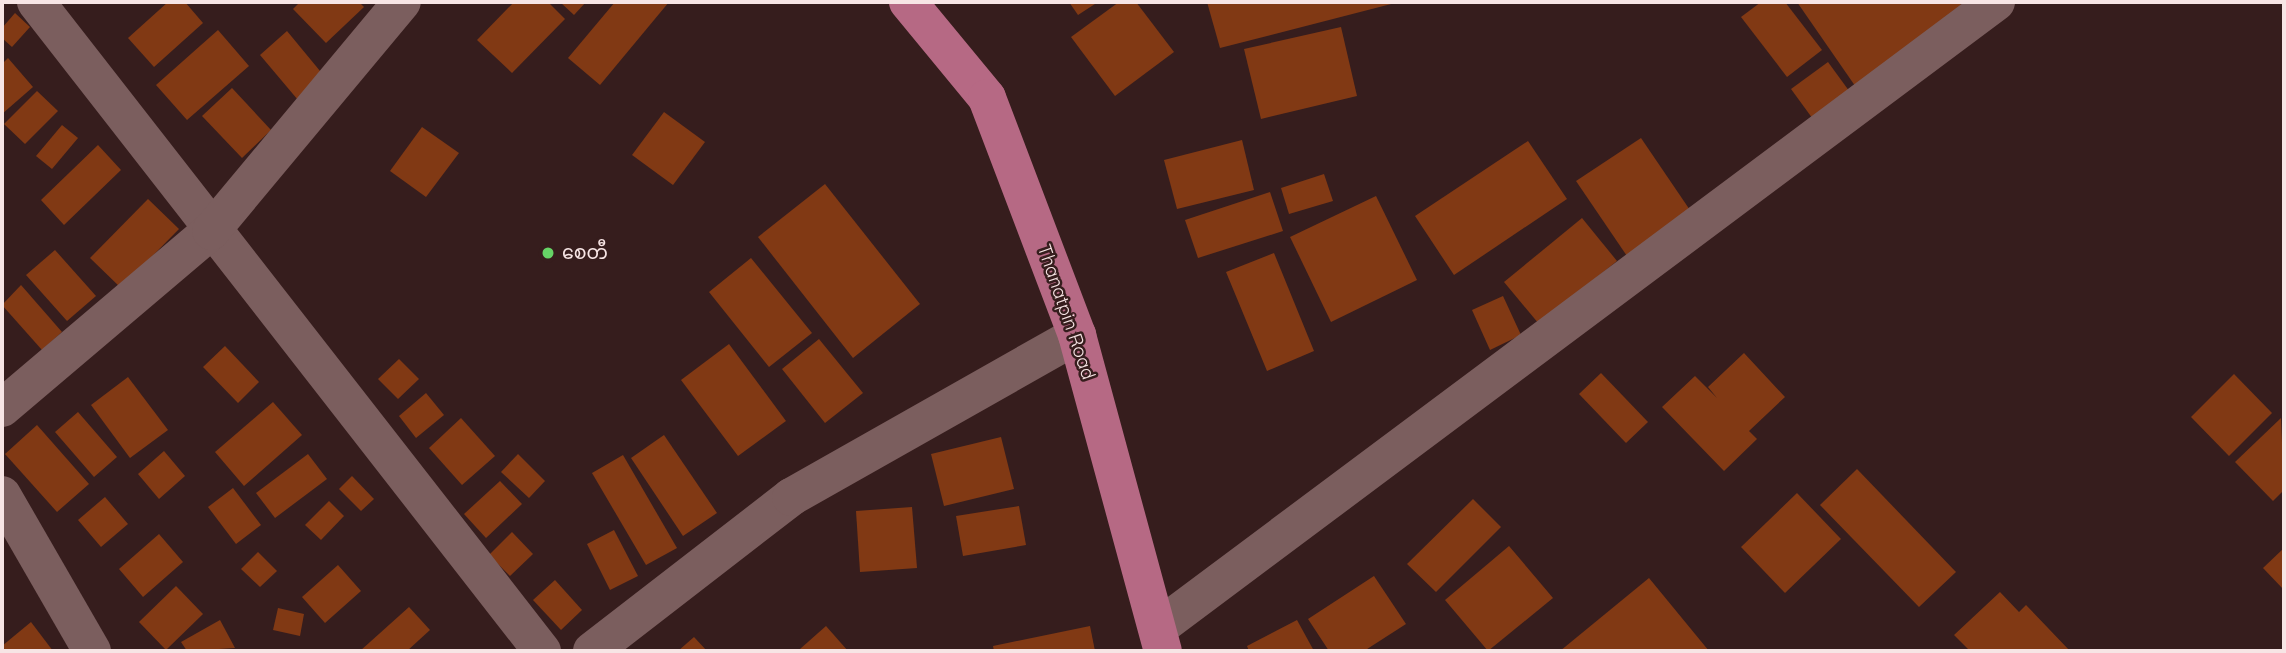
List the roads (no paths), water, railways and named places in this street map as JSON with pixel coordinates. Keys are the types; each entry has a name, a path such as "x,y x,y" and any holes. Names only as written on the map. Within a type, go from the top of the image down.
{"main road":[{"name":"Thanatpin Road","path":"908,2 987,98 1077,335 1161,639"}],"street":[{"path":"36,2 211,231 542,651"},
{"path":"2,408 211,231 402,2"},
{"path":"1161,639 1996,2"},
{"path":"592,651 791,497 1077,335"},
{"path":"2,495 92,651"}],"place":[{"name":"စေတီ","path":"548,253"}]}
